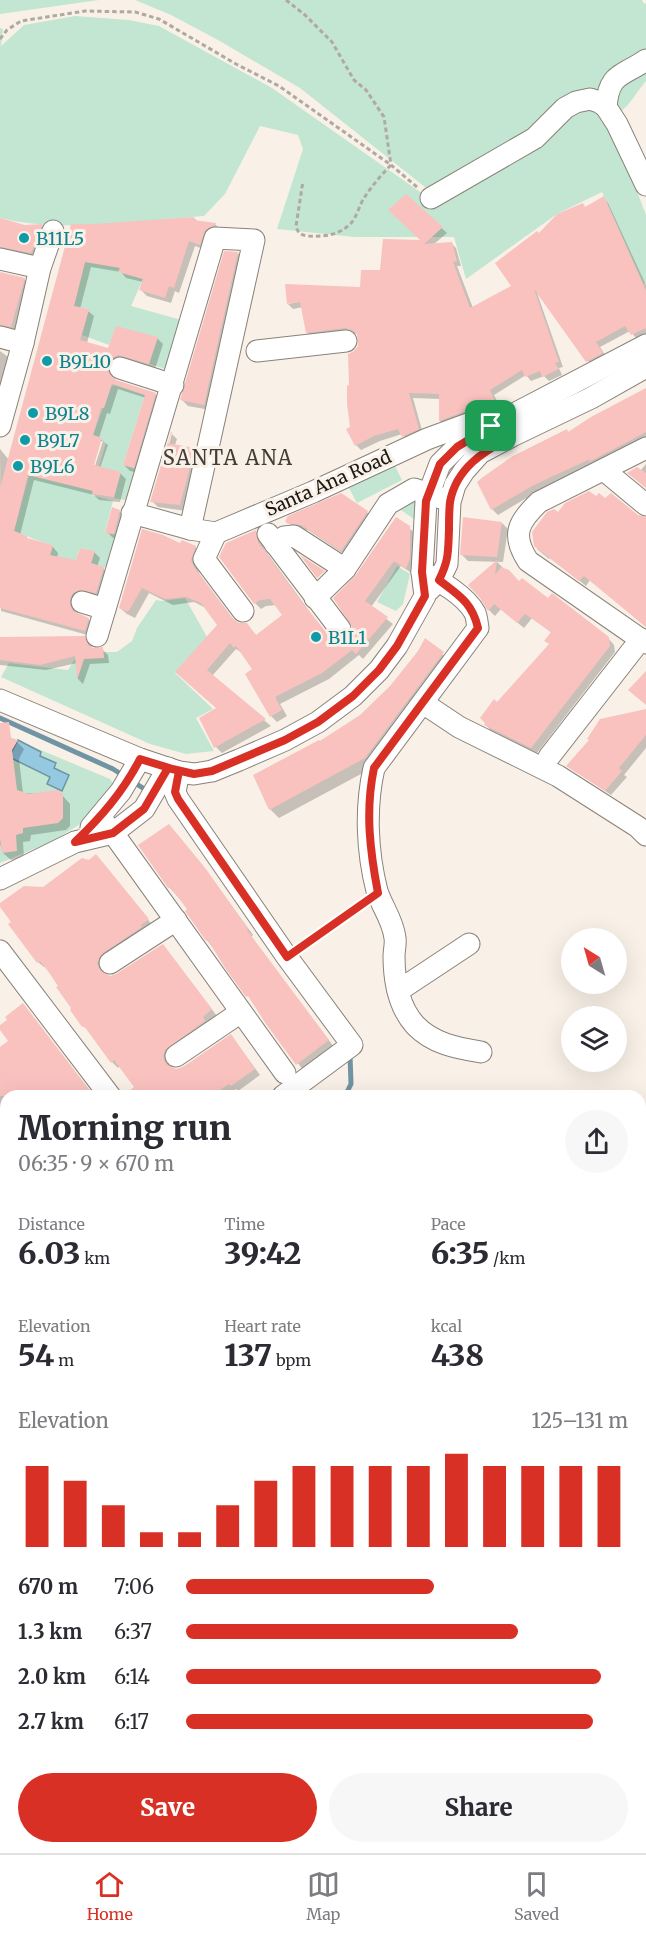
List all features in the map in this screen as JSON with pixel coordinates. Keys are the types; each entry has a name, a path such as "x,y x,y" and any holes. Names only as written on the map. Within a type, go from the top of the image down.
{"street":[{"path":"606,107 607,92 614,78 646,60"},
{"path":"431,198 535,138 565,108 576,102 590,99 606,107 627,143 646,185"},
{"path":"0,422 23,343 40,268 53,231"},
{"path":"97,636 215,238 254,240 190,529"},
{"path":"0,259 40,268"},
{"path":"0,337 23,343"},
{"path":"257,351 346,341"},
{"path":"0,700 138,762 170,772 194,774 212,771 285,740 318,722 353,696 379,670 397,646 428,585 447,564 450,502 455,486 469,465 508,427 646,345"},
{"path":"428,585 428,492 440,464 457,447 591,398 646,367"},
{"path":"120,368 173,385"},
{"name":"Santa Ana Road","path":"132,513 190,529 216,532 313,492 427,439 481,417 492,415 508,427"},
{"path":"549,758 643,641 528,561 520,550 519,527 527,514 546,499 605,471 646,448"},
{"path":"605,471 646,505"},
{"path":"315,598 345,569 388,504 414,489 428,492 450,502"},
{"path":"216,532 204,559 243,611"},
{"path":"340,629 271,539 294,536 345,569"},
{"path":"428,585 459,596 474,613 478,628 374,768 368,811 372,865 378,893 389,914 395,938 394,957 398,991 404,1009 416,1025 431,1038 451,1047 481,1052"},
{"path":"82,602 105,609"},
{"path":"423,703 459,728 558,776 643,826"},
{"path":"107,825 138,762"},
{"path":"0,879 147,805 170,772"},
{"path":"170,772 178,799 287,957 343,1051 291,1090"},
{"path":"107,825 285,1073"},
{"path":"110,963 176,920"},
{"path":"398,991 469,944"},
{"path":"0,951 105,1090"},
{"path":"176,1056 241,1012"}],"path":[{"path":"286,0 332,42 354,80 366,90 384,117 391,165 366,194 353,221 337,233 320,236 301,235 297,232 303,181"},
{"path":"0,39 7,30 21,21 85,11 135,12 159,19 279,86 391,165 431,198"},
{"path":"287,957 378,893"}],"green space":[{"path":"0,0 99,0 0,14"},
{"path":"135,0 642,0 644,4 646,3 646,81 620,112 606,103 542,125 430,191 300,88 218,40 171,15"},
{"path":"75,16 129,20 159,26 272,88 433,201 565,113 595,108 616,136 646,215 646,283 644,284 602,192 557,214 466,279 454,237 355,237 277,229 303,149 298,135 260,126 225,194 204,216 75,225 48,225 0,218 0,28 3,29 1,46 24,25"},
{"path":"85,262 122,263 119,272 143,279 131,306 185,321 169,370 149,364 157,337 116,327 109,345 82,335 89,309 74,306"},
{"path":"115,385 145,395 123,465 140,470 130,501 114,498 119,477 98,470 106,443 101,441 102,438 93,435 111,386"},
{"path":"390,456 402,480 357,503 344,479"},
{"path":"29,475 93,490 92,495 113,501 105,532 122,536 111,569 91,564 94,551 80,548 76,560 47,567 53,545 14,531"},
{"path":"418,500 414,519 395,506 403,501"},
{"path":"397,566 410,574 403,604 396,611 377,602"},
{"path":"185,598 207,637 175,673 213,709 196,718 214,751 186,754 150,744 1,677 9,663 68,670 75,659 103,652 117,652 132,641 137,628 156,600"},
{"path":"0,733 110,779 114,785 82,823 51,842 0,863"}],"water":[{"path":"18,740 41,752 40,756 56,763 54,768 69,775 62,791 47,784 50,777 9,757"}],"building":[{"path":"406,194 443,227 424,244 452,242 457,261 453,262 470,308 511,286 495,263 537,231 539,233 557,214 583,203 585,207 604,196 646,291 646,328 631,335 625,326 596,342 603,353 586,362 534,289 559,362 555,363 559,369 542,377 540,371 525,377 522,370 490,390 496,403 488,403 439,421 439,394 409,393 419,429 402,437 398,429 374,436 355,446 346,429 350,427 347,404 348,354 358,346 357,334 345,328 306,333 300,302 287,304 285,284 360,287 361,270 380,270 383,239 420,240 388,210"},
{"path":"194,217 194,220 216,223 205,230 200,245 189,241 174,288 169,286 165,298 139,290 143,279 118,272 120,268 85,262 74,306 89,309 80,340 108,348 116,326 158,337 149,364 118,355 112,358 108,365 108,371 116,380 156,393 134,468 123,465 145,395 112,384 104,408 101,408 93,435 102,438 94,465 121,472 114,497 92,494 93,491 28,475 14,531 27,538 53,545 50,555 76,560 80,548 95,551 91,563 104,567 96,593 80,590 73,593 70,599 73,611 89,618 85,631 0,608 0,488 71,224"},
{"name":"B11L5","path":"0,218 25,225 43,224 31,253 0,247"},
{"path":"224,251 238,252 204,405 180,400"},
{"path":"0,272 25,278 11,327 0,325"},
{"path":"646,388 646,432 589,462 590,459 534,485 491,510 477,482 483,477 513,456 567,429 568,432"},
{"path":"171,432 168,443 195,448 180,505 150,502"},
{"path":"637,467 646,473 646,488 627,473"},
{"path":"589,491 596,496 599,493 605,498 611,493 638,515 646,517 646,627 584,576 579,581 534,546 532,532 547,512 554,509 558,512 565,503"},
{"path":"341,493 368,511 341,551 301,525 288,524 285,521 288,516"},
{"path":"112,507 120,510 114,534 105,533"},
{"path":"396,517 410,526 410,558 406,569 394,561 365,601 388,617 356,654 352,650 322,673 275,697 282,710 270,717 245,674 252,669 236,646 234,648 230,643 207,670 266,719 214,748 199,718 216,708 175,672 217,625 201,603 186,597 165,599 142,588 128,612 119,608 142,529 180,543 182,540 196,546 191,560 194,567 233,619 239,623 247,623 256,635 282,615 270,599 260,600 254,604 219,557 226,543 256,530 258,542 305,606 330,637 341,642 348,639 352,633 352,627 333,598 355,576"},
{"path":"463,517 502,522 497,557 460,555"},
{"path":"300,555 325,571 317,578"},
{"path":"497,560 495,575 501,567 509,570 519,581 522,578 548,598 552,593 609,637 610,646 531,748 484,725 485,723 480,718 494,699 497,702 549,644 544,641 551,632 525,614 517,623 494,604 488,611 468,585"},
{"path":"85,636 88,645 94,648 103,647 104,658 84,659 77,680 75,656 40,665 0,660 0,637"},
{"path":"425,638 444,652 365,758 269,810 253,775 320,741 360,715 390,686 418,651"},
{"path":"646,671 646,705 628,690"},
{"path":"646,709 646,735 619,768 622,771 605,791 566,766 589,740 587,739 600,719"},
{"path":"9,722 11,738 18,740 12,750 17,790 29,794 57,790 63,794 63,818 58,823 23,828 23,833 16,835 17,851 2,853 0,723"},
{"path":"169,824 206,869 247,930 329,1040 296,1065 185,911 187,909 170,887 168,888 138,845"},
{"path":"96,854 149,919 141,925 142,927 103,953 97,963 100,970 110,976 116,974 163,944 212,1009 203,1017 205,1021 165,1050 163,1057 166,1064 176,1069 183,1067 231,1034 255,1069 231,1086 229,1084 220,1090 130,1090 134,1087 114,1060 111,1063 84,1026 82,1027 50,974 40,961 37,963 8,924 11,922 0,907 0,903 24,886 43,887 82,858 89,860"},
{"path":"23,1003 89,1090 0,1090 0,1047 8,1041 0,1030 0,1025 7,1020 5,1017"}],"waterway":[{"path":"0,718 124,776"},
{"path":"132,781 149,792"},
{"path":"348,1090 351,1084 350,1055"}],"place":[{"name":"B11L5","path":"24,238"},
{"name":"B9L10","path":"47,361"},
{"name":"B9L8","path":"33,413"},
{"name":"B9L7","path":"25,440"},
{"name":"B9L6","path":"18,466"},
{"name":"B1L1","path":"316,637"}],"district":[{"name":"SANTA ANA","path":"228,457"}],"route":[{"path":"491,426 457,447 440,464 426,501 422,572 425,596 397,646 379,670 353,696 318,722 285,740 212,771 194,774 168,768 144,809 113,833 75,842 100,818 124,788 140,759 168,768 179,771 175,792 178,799 287,957 378,893 372,865 368,811 374,768 478,628 474,613 459,596 439,580 447,564 450,502 455,486 464,471 480,453 512,436 504,418 491,426"}]}
